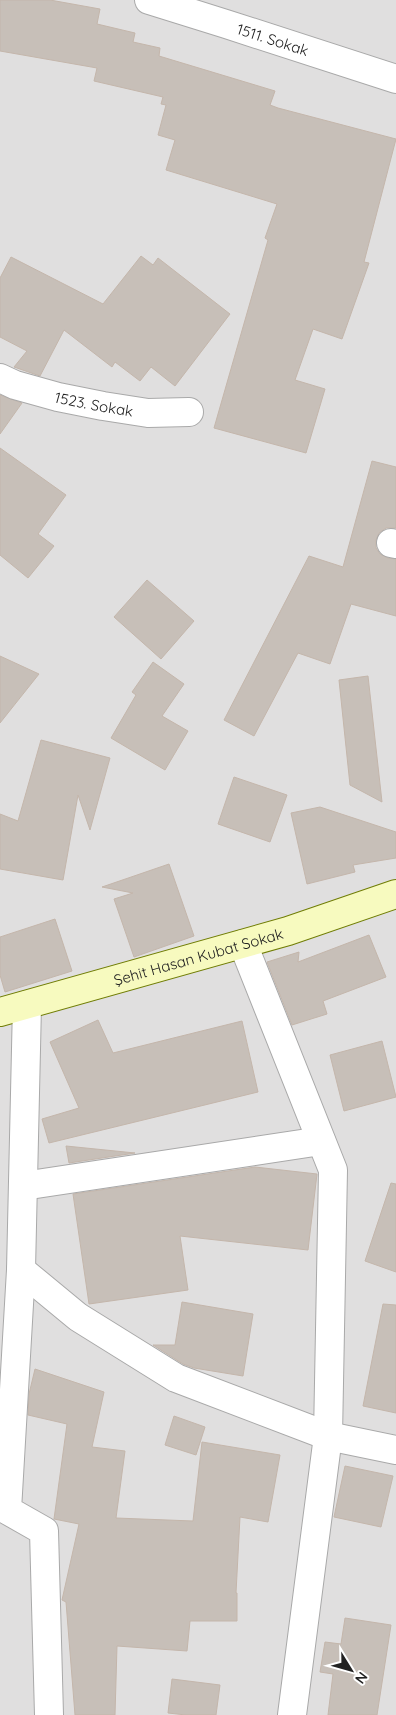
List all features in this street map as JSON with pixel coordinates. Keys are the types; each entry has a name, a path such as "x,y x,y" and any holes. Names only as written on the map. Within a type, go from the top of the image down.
{"street":[{"name":"1511. Sokak","path":"149,0 396,79"},
{"name":"1523. Sokak","path":"0,378 15,385 58,397 103,406 148,413 189,412"},
{"name":"Şehit Hasan Kubat Sokak","path":"0,1012 288,931 396,894"},
{"path":"243,944 334,1170 328,1436 292,1715"},
{"path":"27,1005 21,1270 4,1509 44,1532 49,1715"},
{"path":"23,1186 321,1141"},
{"path":"21,1270 78,1317 176,1378 328,1436 396,1450"}],"shaded area":[{"path":"0,0 396,0 396,1715 0,1715"}],"building":[{"path":"0,0 50,0 100,9 97,24 135,33 133,42 160,48 159,56 275,91 270,105 396,139 364,262 369,263 342,339 313,329 295,380 325,389 306,453 214,428 268,240 265,238 277,204 166,170 175,140 158,135 166,105 161,104 163,97 94,81 97,68 0,51"},
{"path":"141,256 153,265 158,258 230,314 175,386 151,367 140,381 115,362 112,367 64,330 40,376 14,367 27,351 0,337 0,278 11,257 103,304"},
{"path":"0,395 22,403 0,434"},
{"path":"0,448 66,495 38,534 54,546 28,578 0,555"},
{"path":"372,461 396,467 396,528 386,528 379,533 376,540 376,548 380,554 396,559 396,616 351,604 330,664 298,653 254,736 224,720 309,556 343,567"},
{"path":"147,580 194,621 161,659 114,617"},
{"path":"0,656 39,674 0,723"},
{"path":"153,662 184,684 162,716 188,731 165,770 111,738 136,695 132,692"},
{"path":"368,676 382,802 350,785 339,680"},
{"path":"41,740 110,758 90,830 78,795 63,880 0,869 0,814 18,821"},
{"path":"234,777 287,795 270,842 218,824"},
{"path":"320,807 396,832 396,858 353,865 355,872 307,884 291,813"},
{"path":"169,864 194,936 134,957 114,899 133,893 102,887"},
{"path":"55,919 72,971 5,992 0,975 0,937"},
{"path":"369,935 386,977 323,1001 327,1014 292,1025 267,962 299,952 298,962"},
{"path":"98,1020 113,1053 242,1021 258,1092 49,1143 42,1119 79,1108 50,1042"},
{"path":"382,1041 396,1097 344,1111 330,1055"},
{"path":"66,1146 135,1153 69,1163"},
{"path":"255,1167 317,1174 308,1250 180,1236 188,1290 89,1304 73,1194"},
{"path":"391,1183 396,1184 396,1272 365,1261"},
{"path":"182,1302 253,1314 243,1376 194,1368 183,1364 153,1345 175,1345"},
{"path":"383,1304 396,1305 396,1413 363,1406"},
{"path":"35,1369 104,1392 92,1447 125,1451 116,1518 193,1521 202,1442 280,1455 268,1522 240,1517 236,1593 237,1621 190,1621 187,1651 117,1646 115,1715 75,1715 66,1602 62,1600 79,1524 54,1519 67,1424 28,1415 29,1394"},
{"path":"174,1416 205,1427 196,1455 165,1445"},
{"path":"345,1466 393,1476 381,1527 334,1517"},
{"path":"345,1618 391,1625 377,1715 328,1715 333,1674 320,1672 325,1642 341,1644"},
{"path":"172,1679 220,1685 216,1715 168,1713"}]}
